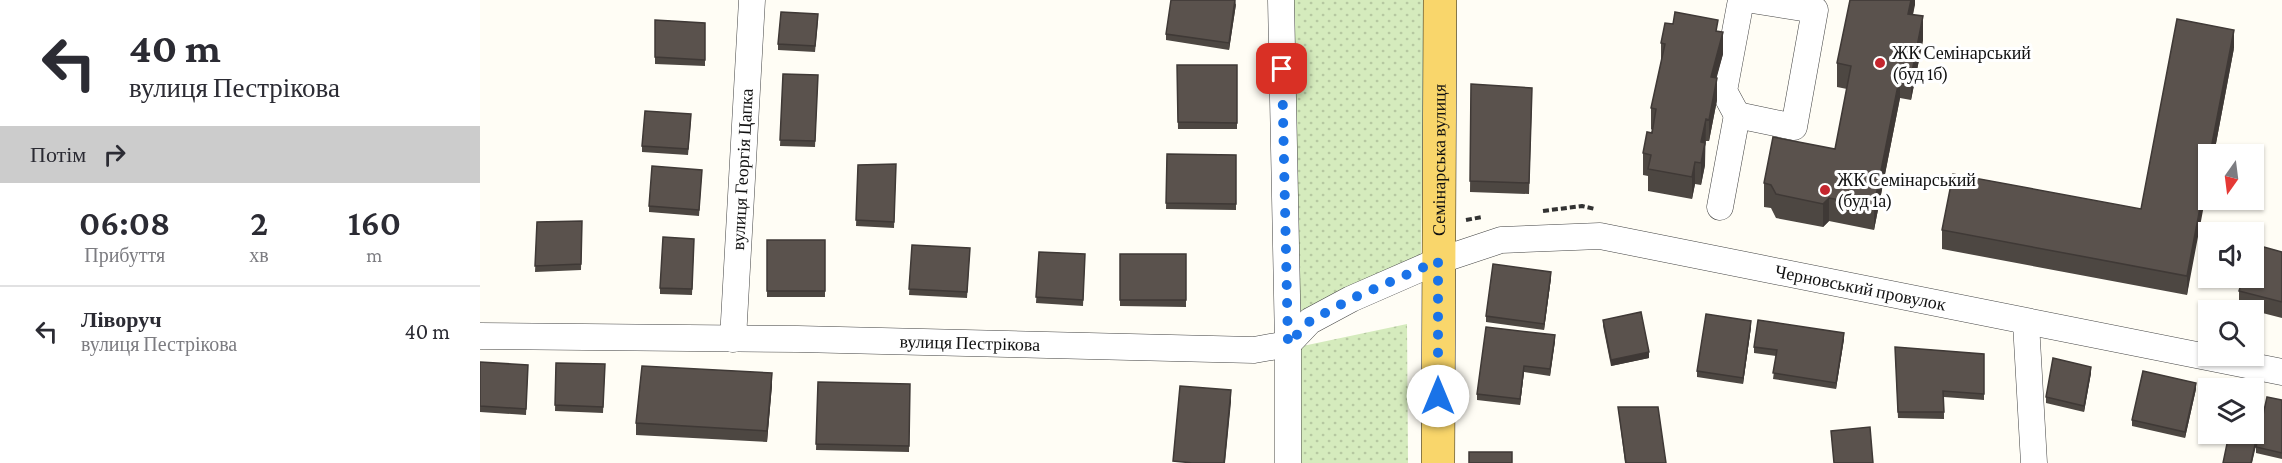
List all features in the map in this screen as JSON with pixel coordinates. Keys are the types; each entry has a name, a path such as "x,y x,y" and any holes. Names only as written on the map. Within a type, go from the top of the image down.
{"main road":[{"name":"Семінарська вулиця","path":"1438,463 1440,0"}],"street":[{"name":"вулиця Георгія Цапка","path":"734,339 752,0"},
{"path":"1281,0 1288,463"},
{"path":"1720,207 1737,115 1724,91 1741,0"},
{"path":"1737,115 1794,127 1815,10 1752,0"},
{"name":"Черновський провулок","path":"1438,261 1501,240 1600,236 2026,323 2282,372"},
{"path":"1288,344 1310,321 1351,299 1438,261"},
{"path":"2026,323 2034,463"},
{"name":"вулиця Пестрікова","path":"480,336 1254,350 1288,344"}],"green space":[{"path":"1291,0 1425,0 1421,256 1292,316"},
{"path":"1407,324 1408,463 1298,463 1298,347"}],"building":[{"path":"1171,0 1235,0 1229,43 1166,34"},
{"path":"1850,0 1911,0 1908,14 1923,16 1911,77 1900,75 1874,206 1829,198 1823,204 1776,194 1771,185 1764,183 1773,137 1835,149 1851,66 1837,63"},
{"path":"781,12 818,14 815,46 778,44"},
{"path":"1675,12 1718,20 1716,31 1723,32 1711,77 1717,78 1709,120 1706,119 1701,142 1705,143 1701,163 1695,162 1692,177 1648,169 1651,155 1643,153 1647,132 1652,133 1656,109 1651,108 1665,44 1661,43 1665,23 1673,24"},
{"path":"2177,19 2234,30 2212,144 2198,144 2200,210 2187,276 1942,230 1953,174 2141,209"},
{"path":"655,20 705,23 705,60 655,57"},
{"path":"1177,65 1237,65 1237,123 1178,122"},
{"path":"783,74 818,75 815,141 780,140"},
{"path":"1471,84 1532,88 1529,183 1470,181"},
{"path":"645,111 691,114 688,149 642,146"},
{"path":"1167,154 1236,155 1236,204 1166,203"},
{"path":"896,164 894,222 856,220 858,165"},
{"path":"652,166 702,170 699,210 649,206"},
{"path":"582,221 581,264 535,266 537,222"},
{"path":"663,237 694,239 692,289 660,288"},
{"path":"767,240 825,240 825,291 767,291"},
{"path":"912,245 970,248 967,292 909,289"},
{"path":"2264,247 2282,252 2282,302 2239,291 2240,288 2264,288"},
{"path":"1039,252 1085,254 1083,300 1036,297"},
{"path":"1120,254 1186,254 1186,300 1120,300"},
{"path":"1493,264 1551,272 1544,324 1486,316"},
{"path":"1641,312 1649,352 1611,360 1603,320"},
{"path":"1706,314 1751,321 1743,378 1697,371"},
{"path":"1758,320 1844,333 1836,383 1773,373 1777,350 1754,347"},
{"path":"1486,327 1555,335 1550,369 1524,366 1520,399 1477,394"},
{"path":"1895,347 1984,354 1984,394 1943,391 1944,412 1898,412"},
{"path":"2053,358 2091,367 2084,406 2046,397"},
{"path":"480,362 528,365 526,409 480,406"},
{"path":"556,363 605,364 603,407 555,405"},
{"path":"642,366 772,373 767,431 636,423"},
{"path":"2143,371 2196,383 2185,432 2132,420"},
{"path":"818,382 910,384 909,446 816,444"},
{"path":"1180,386 1231,390 1224,463 1173,461"},
{"path":"2267,397 2282,400 2282,453 2256,447 2257,444 2264,444 2264,411"},
{"path":"1618,407 1658,407 1666,463 1626,463"},
{"path":"1870,427 1873,463 1834,463 1831,431"},
{"path":"2227,444 2255,444 2251,463 2223,463"},
{"path":"1469,452 1512,452 1512,463 1469,463"}],"place":[{"name":"ЖК Семінарський (буд 1б)","path":"1880,63"},
{"name":"ЖК Семінарський (буд 1а)","path":"1825,190"}],"route":[{"path":"1282,69 1288,344 1310,321 1351,299 1438,261 1438,396"}]}
